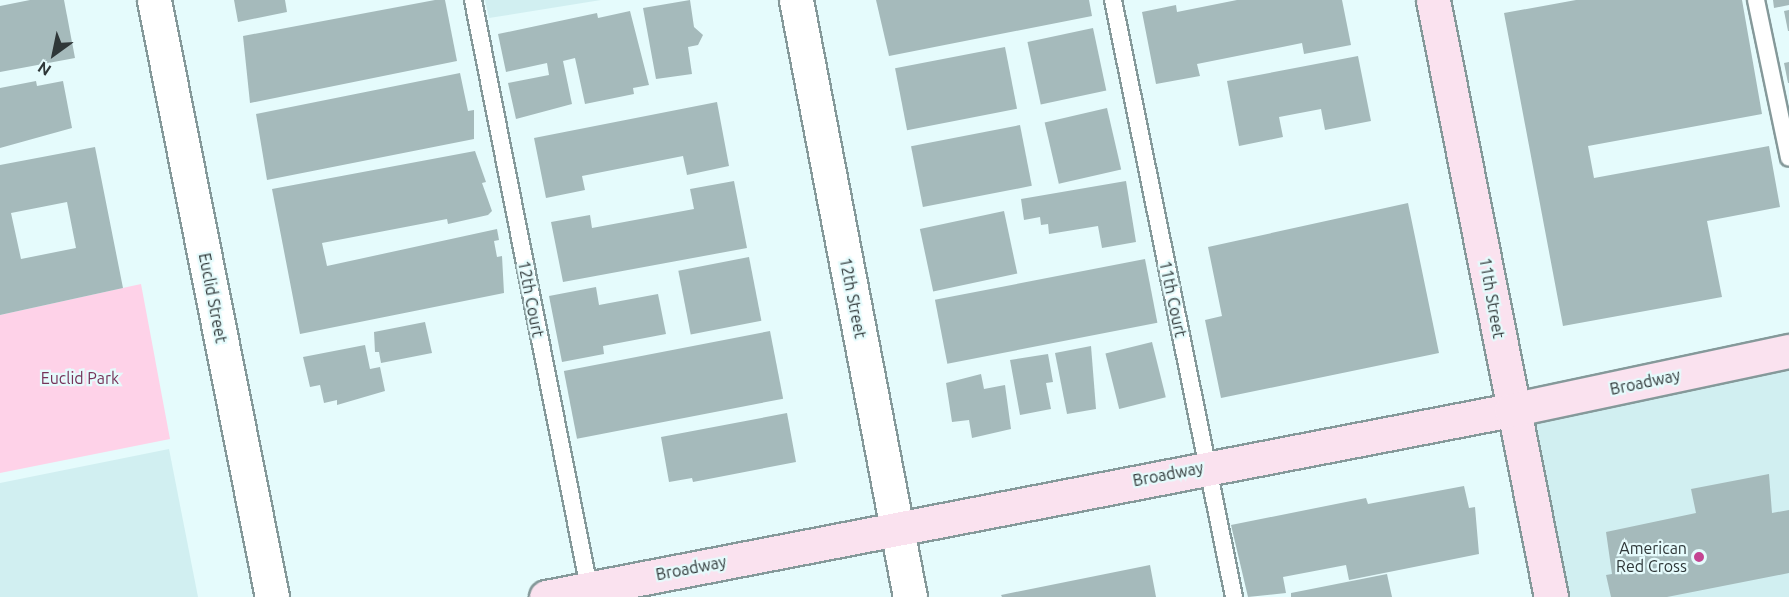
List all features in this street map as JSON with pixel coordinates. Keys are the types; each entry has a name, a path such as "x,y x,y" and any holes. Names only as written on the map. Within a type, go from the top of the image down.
{"street":[{"name":"Euclid Street","path":"154,0 272,597"},
{"name":"12th Street","path":"796,0 910,597"},
{"name":"11th Street","path":"1433,0 1487,264 1511,410 1551,597"},
{"name":"Broadway","path":"546,597 590,593 897,528 1208,466 1511,410 1789,351"}],"lane":[{"name":"12th Court","path":"472,0 590,593"},
{"name":"11th Court","path":"1113,0 1234,597"},
{"path":"1756,0 1789,158"}],"shaded area":[{"path":"485,0 601,0 489,18"},
{"path":"1789,351 1789,597 1551,597 1511,410"},
{"path":"169,449 198,597 0,597 0,483"}],"green space":[{"name":"Euclid Park","path":"141,284 170,439 0,473 0,315"}],"building":[{"path":"30,0 64,0 75,58 0,72 0,6"},
{"path":"234,0 285,0 287,12 238,22"},
{"path":"445,0 457,61 250,103 243,36"},
{"path":"690,0 694,27 703,35 698,45 688,47 692,74 656,79 643,8"},
{"path":"876,0 1089,0 1092,16 889,56"},
{"path":"1237,0 1342,0 1351,45 1304,54 1302,43 1197,64 1200,76 1156,84 1142,12 1176,5 1177,12"},
{"path":"1576,0 1742,0 1762,114 1588,146 1594,178 1769,146 1780,207 1707,221 1722,297 1563,326 1504,13"},
{"path":"1773,0 1789,0 1789,5 1774,8"},
{"path":"1789,10 1789,31 1788,31 1784,11"},
{"path":"630,11 649,85 633,88 634,94 585,104 575,58 563,61 572,104 516,119 508,83 549,75 547,63 506,72 498,34 597,13 598,18"},
{"path":"1093,28 1106,91 1041,105 1027,42"},
{"path":"1005,47 1017,109 907,130 895,68"},
{"path":"1358,56 1371,121 1325,130 1321,109 1279,117 1283,137 1239,146 1227,81"},
{"path":"1789,62 1789,83 1788,83 1784,63"},
{"path":"460,73 468,111 474,110 474,139 267,180 256,114"},
{"path":"36,81 37,86 63,81 72,128 0,148 0,88"},
{"path":"717,102 729,166 687,175 683,156 582,176 585,190 546,198 534,138"},
{"path":"1107,108 1121,169 1059,184 1045,122"},
{"path":"1020,125 1032,186 923,207 911,146"},
{"path":"95,147 123,288 0,315 0,165","holes":["67,202 76,248 21,259 11,213"]},
{"path":"475,151 486,182 482,183 492,211 488,215 448,224 447,219 322,243 327,266 497,229 499,240 494,241 497,257 502,256 504,293 300,334 272,189"},
{"path":"734,181 747,248 563,282 551,222 590,215 592,228 694,209 690,189"},
{"path":"1126,181 1136,242 1102,248 1098,226 1049,234 1048,224 1041,225 1040,217 1024,220 1021,199"},
{"path":"1408,203 1439,353 1221,398 1205,320 1222,316 1208,247"},
{"path":"1004,211 1017,274 933,291 920,229"},
{"path":"749,257 761,321 691,335 678,271"},
{"path":"1145,259 1157,323 947,364 935,300"},
{"path":"596,287 599,305 658,294 666,334 603,346 604,354 562,362 549,296"},
{"path":"425,322 432,353 381,363 379,352 375,352 374,332"},
{"path":"770,331 783,399 577,439 564,371"},
{"path":"1152,342 1166,397 1119,409 1105,354"},
{"path":"365,345 370,369 380,367 385,391 337,405 337,400 324,403 320,385 310,387 303,357"},
{"path":"1091,346 1096,409 1067,414 1055,353"},
{"path":"1048,354 1053,382 1046,383 1051,409 1020,415 1010,360"},
{"path":"981,374 984,389 1005,385 1011,429 972,438 969,420 952,422 946,383"},
{"path":"787,413 796,462 693,482 692,478 669,482 661,437"},
{"name":"American Red Cross","path":"1769,474 1772,513 1789,510 1789,573 1667,597 1611,597 1606,575 1612,574 1606,532 1696,513 1691,489"},
{"path":"1464,486 1469,508 1475,507 1479,554 1349,580 1346,565 1283,577 1286,593 1248,597 1231,525 1366,498 1368,504"},
{"path":"1150,565 1156,597 1002,597 1001,595"},
{"path":"1387,574 1392,597 1291,597 1291,593"}],"place":[{"name":"American Red Cross","path":"1699,557"}]}
